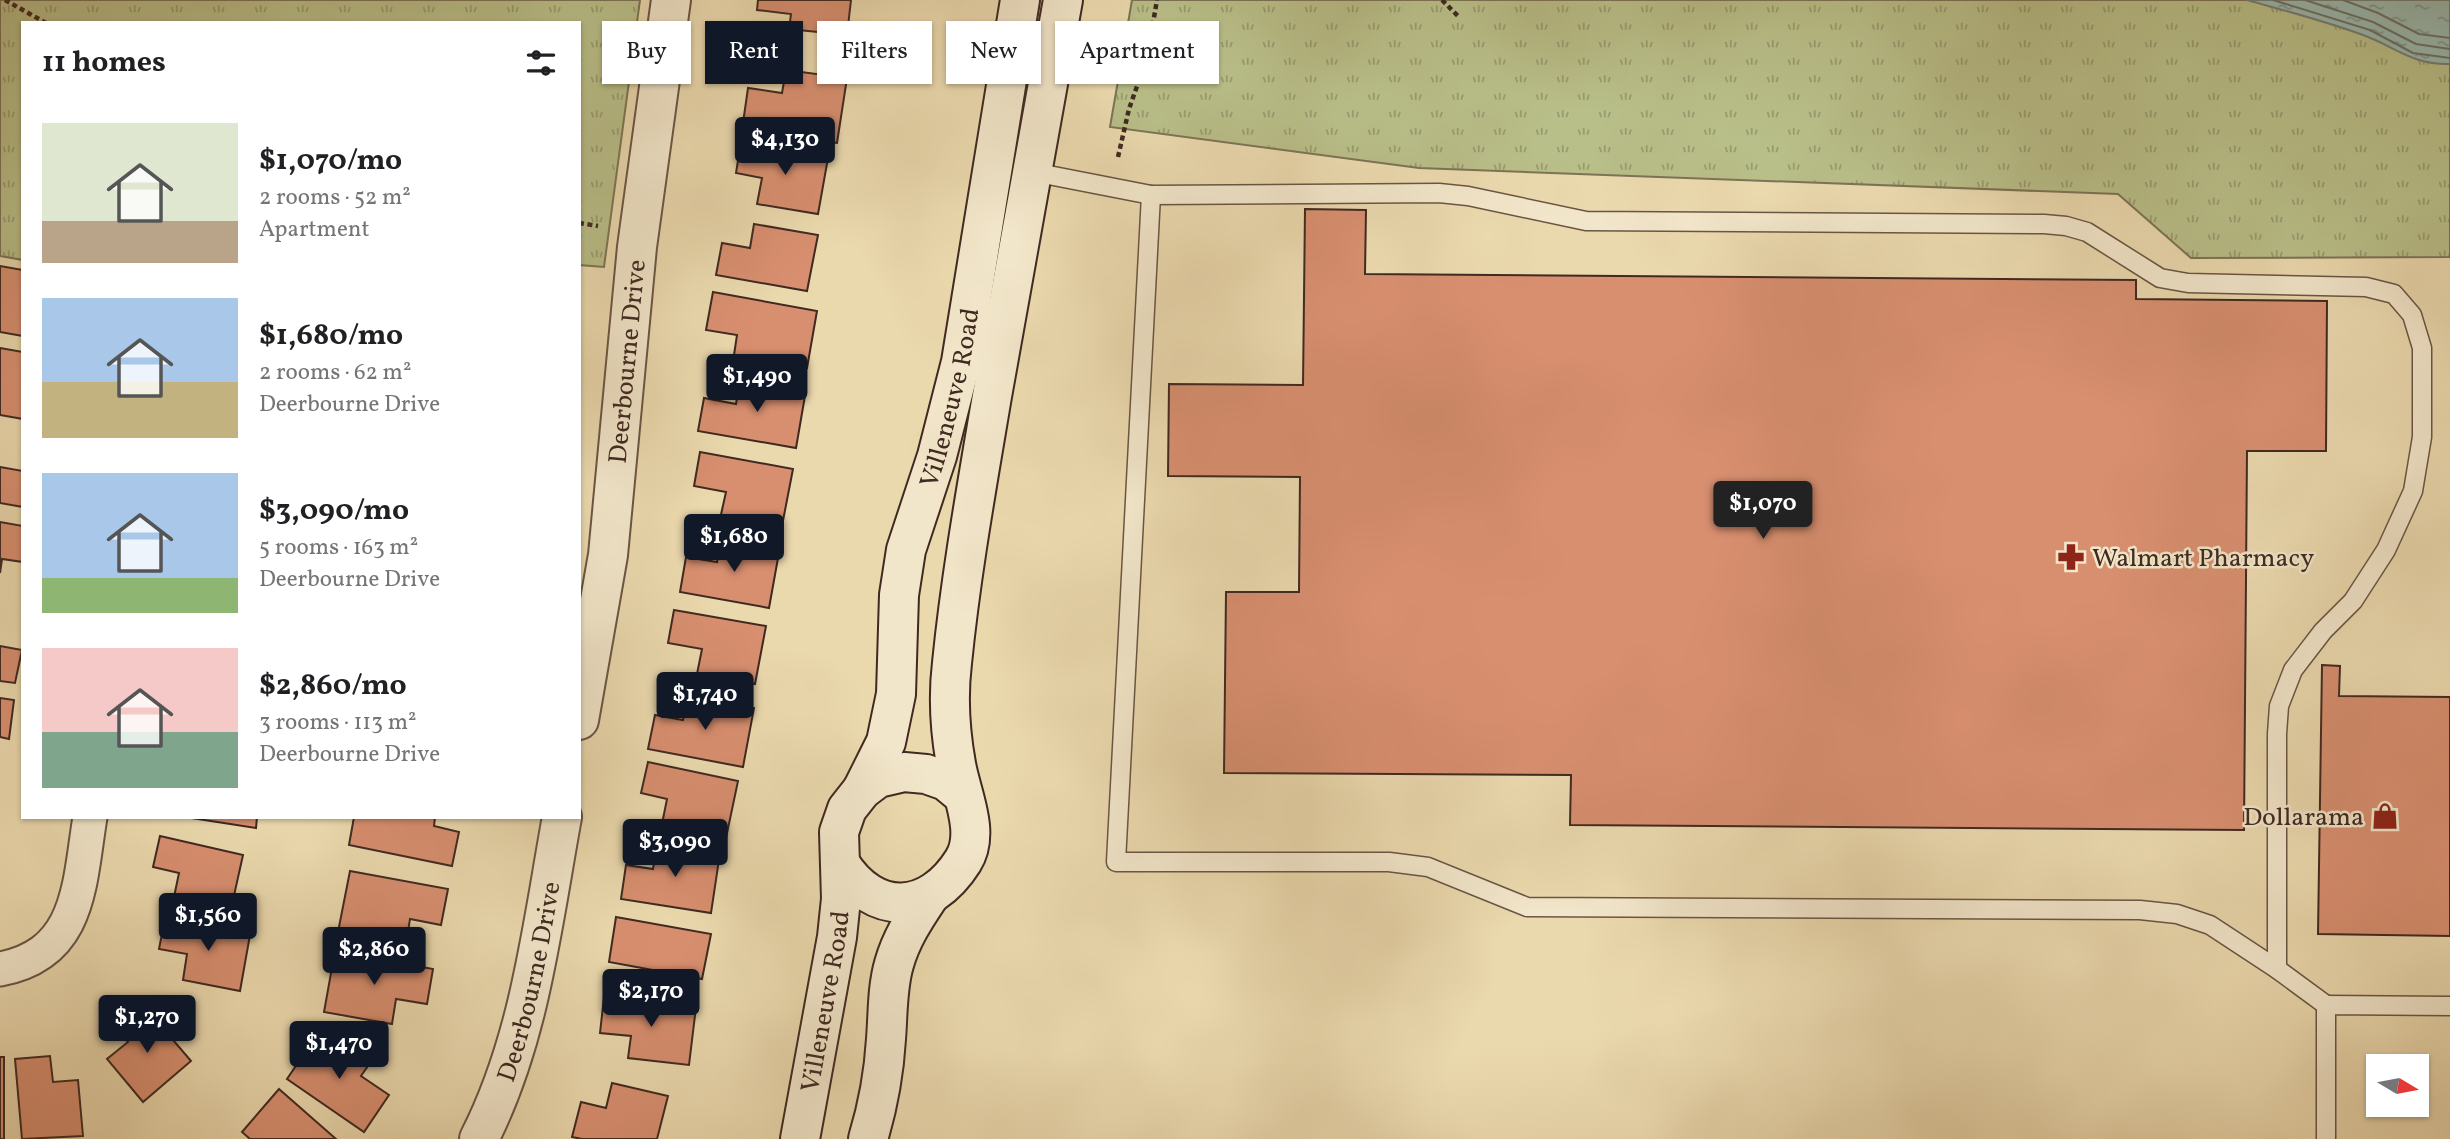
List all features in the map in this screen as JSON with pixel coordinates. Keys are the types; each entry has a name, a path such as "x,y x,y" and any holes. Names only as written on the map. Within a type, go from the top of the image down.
{"main road":[{"name":"Deerbourne Drive","path":"581,709 608,555 637,247 671,0"},
{"name":"Villeneuve Road","path":"862,790 886,742 896,694 899,595 906,550 937,456 961,362 1020,0"},
{"name":"Villeneuve Road","path":"962,795 951,715 951,664 974,500 1063,0"},
{"path":"868,1139 881,1082 893,965 906,931 928,898 963,861 969,845 970,822 962,795 946,781 926,774 904,772 878,778 862,790 847,809 839,832 840,863 851,880 869,893 888,901 910,902 928,898"},
{"name":"Deerbourne Drive","path":"480,1139 506,1076 530,995 562,819"},
{"name":"Villeneuve Road","path":"800,1139 837,937 841,899 840,863"}],"street":[{"path":"0,969 29,962 54,943 60,934 76,899 90,819"}],"lane":[{"path":"995,165 1151,195 1440,193 1468,196 1586,221 2066,226 2087,232 2160,278 2188,283 2366,287 2394,294 2412,314 2422,348 2420,451 2413,491 2386,550 2353,601 2323,631 2293,670 2279,706 2277,969"},
{"path":"1151,195 1116,862 1389,862 1429,867 1527,907 2140,910 2177,914 2210,925 2326,1005 2450,1006"},
{"path":"2326,1005 2326,1139"}],"path":[{"path":"5,0 42,21"},
{"path":"1118,157 1129,109 1147,58 1157,0"},
{"path":"1442,0 1459,17"},
{"path":"581,223 597,226"}],"green space":[{"path":"0,0 640,0 637,21 602,21 602,84 629,84 604,267 581,265 581,21 21,21 21,260 0,256"},
{"path":"1132,0 2450,0 2450,257 2191,258 2118,194 1419,168 1110,127 1117,84 1219,84 1219,21 1128,21"}],"water":[{"path":"2247,0 2450,0 2450,64 2425,62 2349,30"}],"building":[{"path":"758,0 851,0 849,21 817,21 817,32 803,30 803,21 790,21 791,14 757,10"},
{"path":"803,72 817,74 817,84 846,84 837,143 742,130 748,88 782,93 784,84 803,84"},
{"path":"741,142 828,158 818,214 757,204 762,178 736,173"},
{"path":"1305,209 1366,210 1365,274 2136,280 2136,299 2327,301 2326,451 2247,451 2244,830 1570,825 1571,775 1224,773 1226,592 1299,592 1300,477 1168,476 1169,384 1303,385"},
{"path":"754,224 818,235 807,291 716,275 722,243 750,248"},
{"path":"0,266 21,270 21,336 0,332"},
{"path":"713,292 817,311 807,368 734,355 737,335 706,330"},
{"path":"0,348 21,352 21,419 0,415"},
{"path":"740,379 806,390 796,448 698,431 704,398 736,404"},
{"path":"700,452 793,469 781,531 720,519 726,492 694,486"},
{"path":"0,467 21,471 21,507 0,503"},
{"path":"0,522 21,526 21,562 2,559 0,573"},
{"path":"722,537 780,547 769,608 680,592 686,557 717,562"},
{"path":"674,610 766,626 755,684 697,674 702,649 668,643"},
{"path":"0,646 21,650 15,683 0,681"},
{"name":"Dollarama","path":"2322,665 2340,666 2339,696 2450,697 2450,936 2318,934"},
{"path":"688,695 754,708 743,767 648,749 655,715 683,720"},
{"path":"0,698 14,700 9,739 0,737"},
{"path":"648,762 738,781 726,838 662,824 667,799 641,793"},
{"path":"198,819 257,819 256,828"},
{"path":"354,819 435,819 434,826 459,832 452,866 349,845"},
{"path":"160,836 243,855 231,909 174,897 179,873 153,867"},
{"path":"657,844 720,853 711,913 621,899 626,865 653,869"},
{"path":"350,871 448,889 441,925 410,919 406,944 338,932"},
{"path":"616,917 711,934 702,979 609,962"},
{"path":"165,919 250,935 240,991 183,980 187,954 159,949"},
{"path":"335,951 433,969 427,1004 396,999 392,1024 324,1012"},
{"path":"604,997 696,1007 689,1065 628,1058 631,1036 600,1033"},
{"path":"144,1006 191,1061 143,1102 107,1059 128,1042 117,1030"},
{"path":"321,1029 370,1063 361,1076 389,1095 364,1132 287,1079"},
{"path":"50,1056 53,1082 78,1080 83,1136 22,1139 15,1059"},
{"path":"0,1057 4,1057 4,1139 0,1139"},
{"path":"612,1083 668,1096 657,1139 572,1137 581,1102 606,1108"},
{"path":"279,1089 336,1139 250,1139 242,1132"}],"place":[{"name":"Walmart Pharmacy","path":"2071,557"},
{"name":"Dollarama","path":"2385,816"}]}
